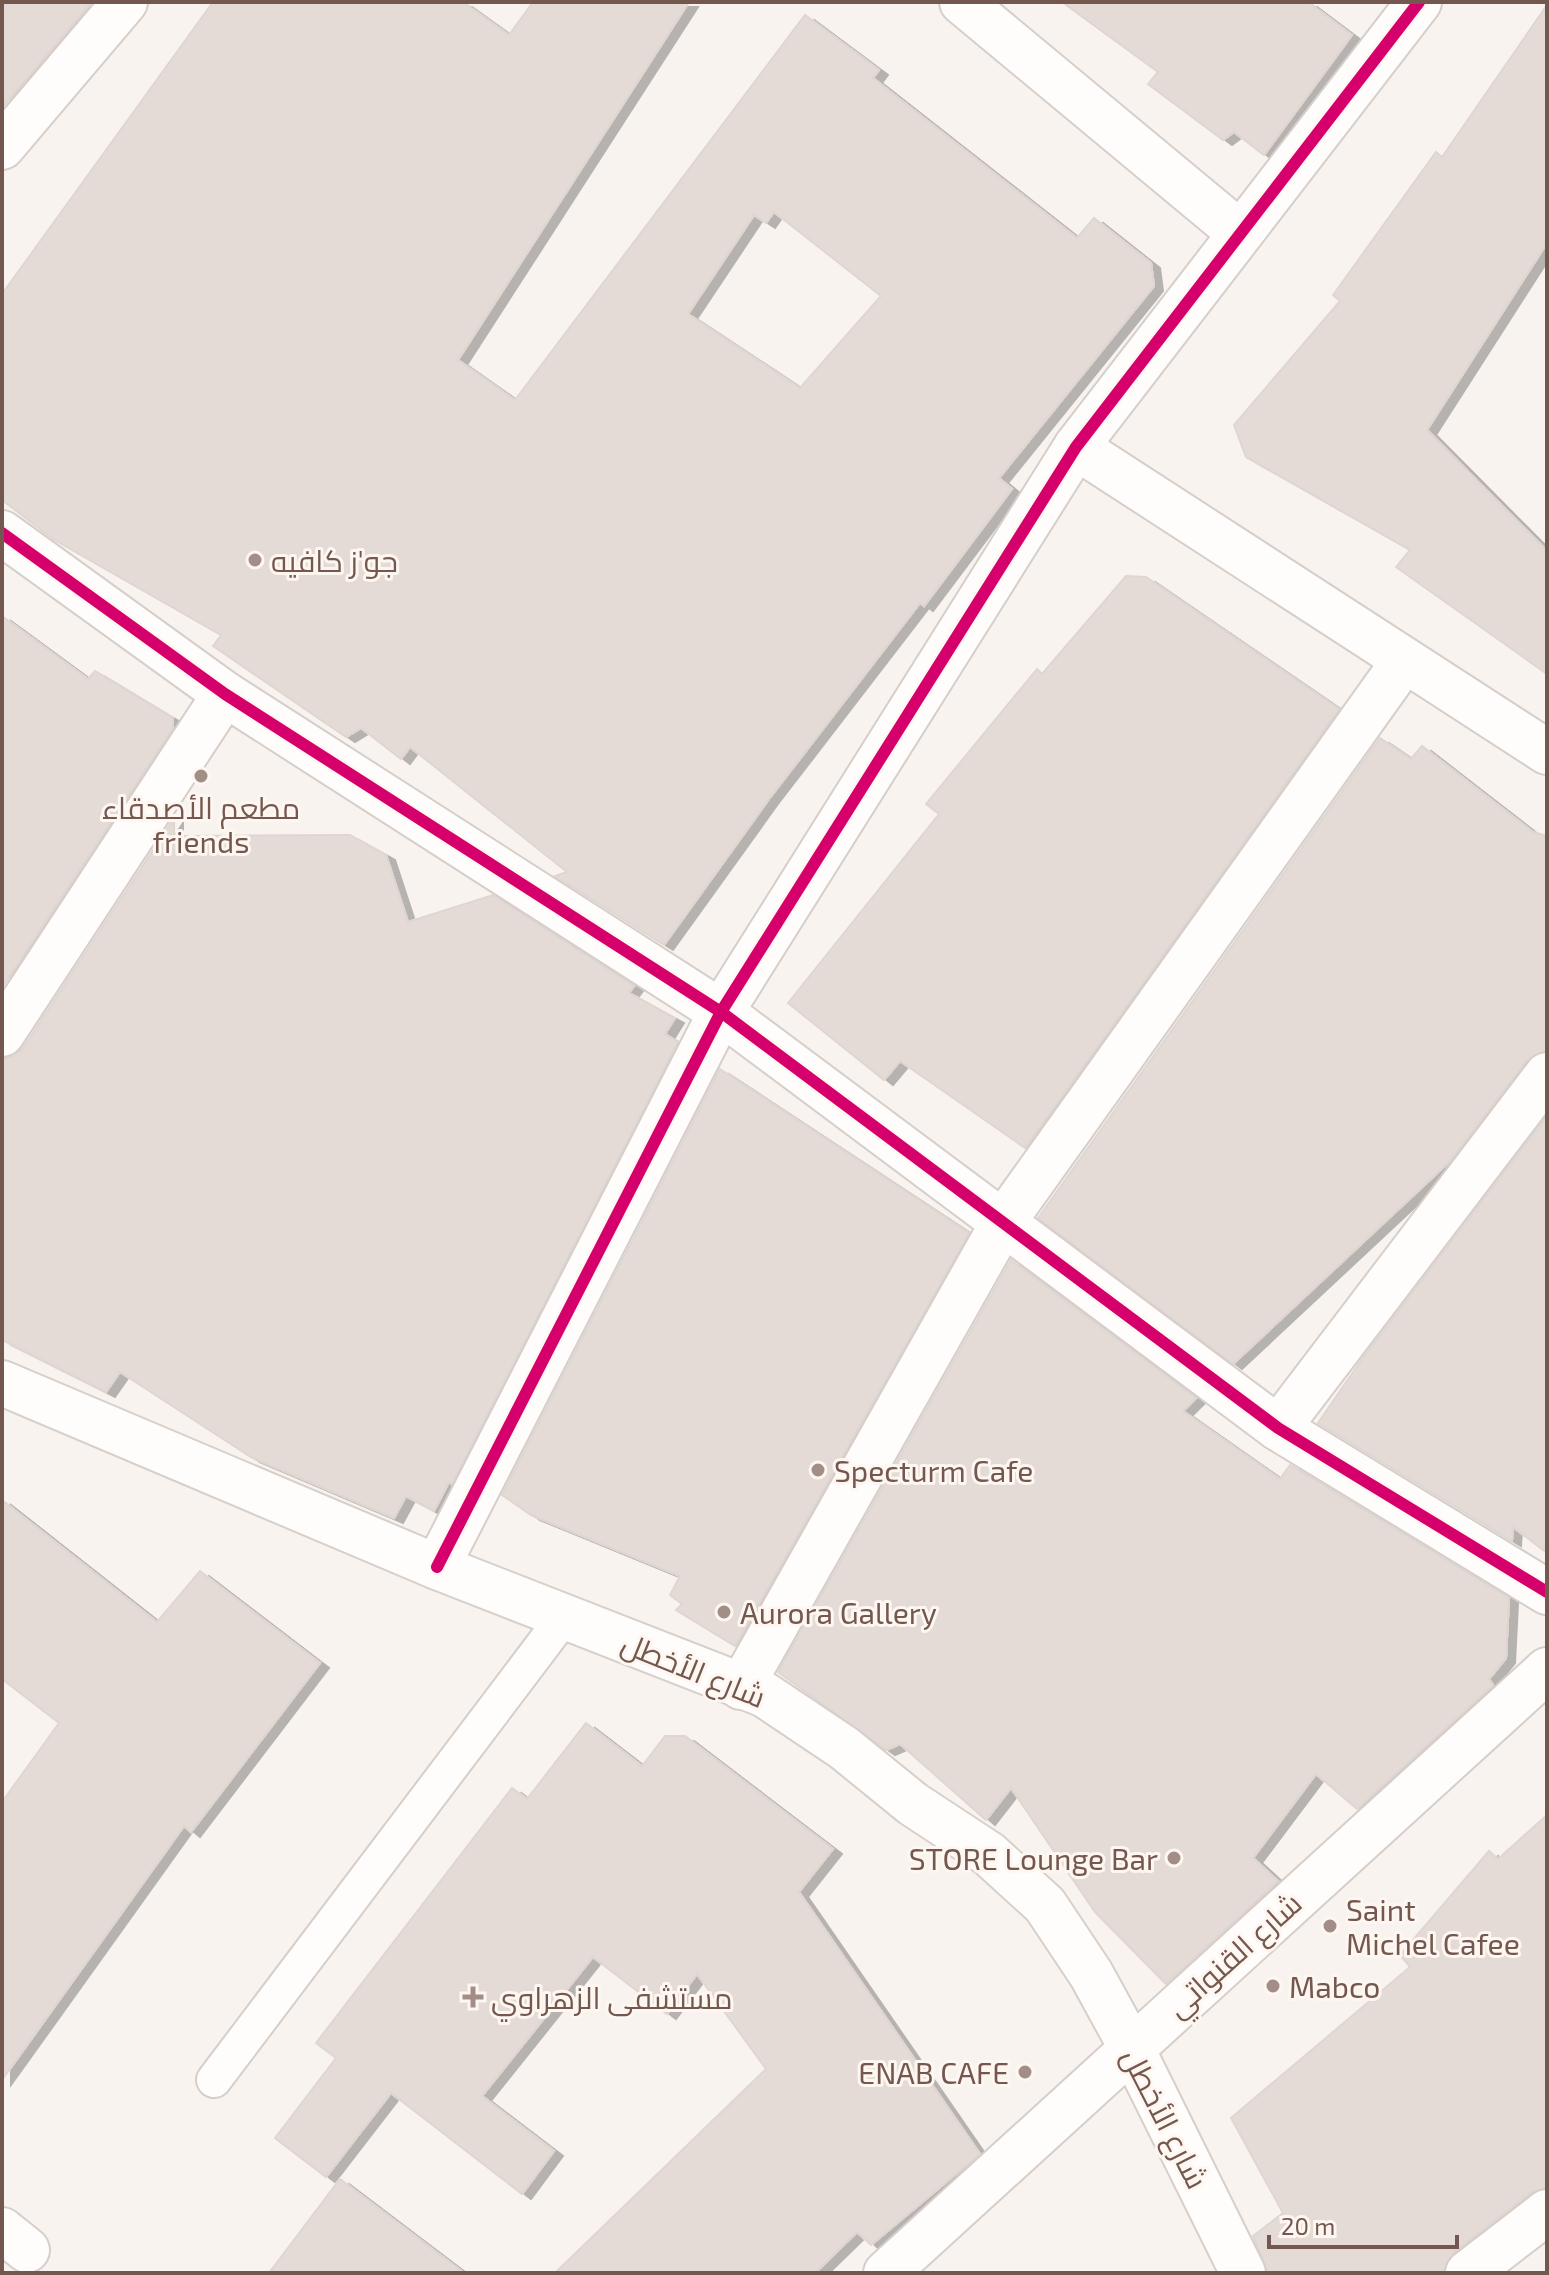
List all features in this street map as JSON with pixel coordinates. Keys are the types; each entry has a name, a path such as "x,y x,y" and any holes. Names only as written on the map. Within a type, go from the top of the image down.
{"street":[{"path":"2,147 125,2"},
{"path":"962,2 1240,233"},
{"path":"437,1567 721,1012 1076,447 1419,2"},
{"path":"1076,447 1547,752"},
{"path":"2,533 225,694 721,1012 1278,1428 1547,1592"},
{"path":"741,1687 1004,1221 1404,661"},
{"path":"2,1034 225,694"},
{"path":"1278,1428 1547,1075"},
{"name":"شارع الأخطل","path":"2,1383 437,1567 765,1695 844,1748 913,1804 989,1854 1045,1905 1091,1974 1131,2047 1243,2273"},
{"name":"شارع القنواتي","path":"886,2273 1547,1670"},
{"path":"1468,2273 1547,2212"}],"lane":[{"path":"214,2080 564,1617"}],"building":[{"path":"2,2 92,2 2,108"},
{"path":"213,2 463,2 509,35 533,2 689,2 458,360 515,400 805,15 879,70 873,78 1077,238 1094,218 1151,263 1154,286 999,478 1012,489 924,606 920,603 769,799 664,945 555,876 567,872 410,747 401,759 361,728 346,737 213,646 221,635 53,539 2,500 2,294","holes":["774,212 881,296 800,388 688,314 754,215 766,223"]},
{"path":"1062,2 1308,2 1352,35 1264,155 1234,132 1223,140 1148,84 1158,72"},
{"path":"1547,5 1547,243 1427,430 1547,551 1547,674 1396,567 1410,550 1246,457 1234,425 1340,301 1333,295 1436,152 1442,157"},
{"path":"1126,576 1146,577 1339,709 1025,1148 900,1061 884,1080 788,1003 939,814 926,804 1037,669 1042,674"},
{"path":"2,616 88,679 95,671 173,718 173,728 2,988"},
{"path":"1380,738 1411,759 1422,746 1533,832 1547,836 1547,1051 1527,1060 1449,1162 1233,1364 1038,1218"},
{"path":"174,818 174,836 350,835 386,855 408,922 493,895 634,986 629,993 675,1018 665,1034 678,1042 452,1484 449,1482 434,1511 406,1496 394,1518 251,1457 120,1372 106,1392 2,1340 2,1059 14,1056 23,1048"},
{"path":"720,1069 969,1233 735,1646 676,1610 682,1604 670,1595 680,1576 531,1515 502,1495"},
{"path":"1547,1116 1547,1553 1513,1527 1512,1541 1318,1423 1362,1359"},
{"path":"1011,1260 1196,1398 1183,1411 1280,1479 1290,1465 1509,1598 1506,1658 1489,1679 1493,1685 1357,1809 1316,1774 1253,1858 1278,1881 1166,1984 1095,1912 1011,1788 986,1820 900,1744 886,1750 778,1672"},
{"path":"2,1500 157,1622 200,1571 320,1663 191,1832 184,1826 2,2080 2,1802 59,1723 2,1679"},
{"path":"586,1723 642,1766 665,1736 685,1736 833,1849 799,1892 980,2154 871,2245 857,2232 815,2273 555,2273 766,2069 697,1974 667,2014 593,1957 482,2096 554,2151 522,2194 391,2093 326,2177 275,2138 336,2058 316,2043 512,1788 527,1799"},
{"path":"1547,1815 1547,2188 1532,2192 1453,2253 1443,2273 1268,2273 1253,2236 1283,2213 1231,2118 1410,1967 1400,1955 1489,1851 1498,1859"},
{"path":"340,2179 464,2273 269,2273"}],"cycle path":[{"path":"437,1567 721,1012 1076,447 1419,2"},
{"path":"2,533 225,694 721,1012 1278,1428 1547,1592"}],"place":[{"name":"جو'ز كافيه","path":"255,560"},
{"name":"مطعم الأصدقاء friends","path":"201,776"},
{"name":"Specturm Cafe","path":"818,1470"},
{"name":"Aurora Gallery","path":"724,1612"},
{"name":"STORE Lounge Bar","path":"1174,1858"},
{"name":"Saint Michel Cafee","path":"1330,1926"},
{"name":"Mabco","path":"1273,1986"},
{"name":"مستشفى الزهراوي","path":"473,1997"},
{"name":"ENAB CAFE","path":"1025,2072"}]}
